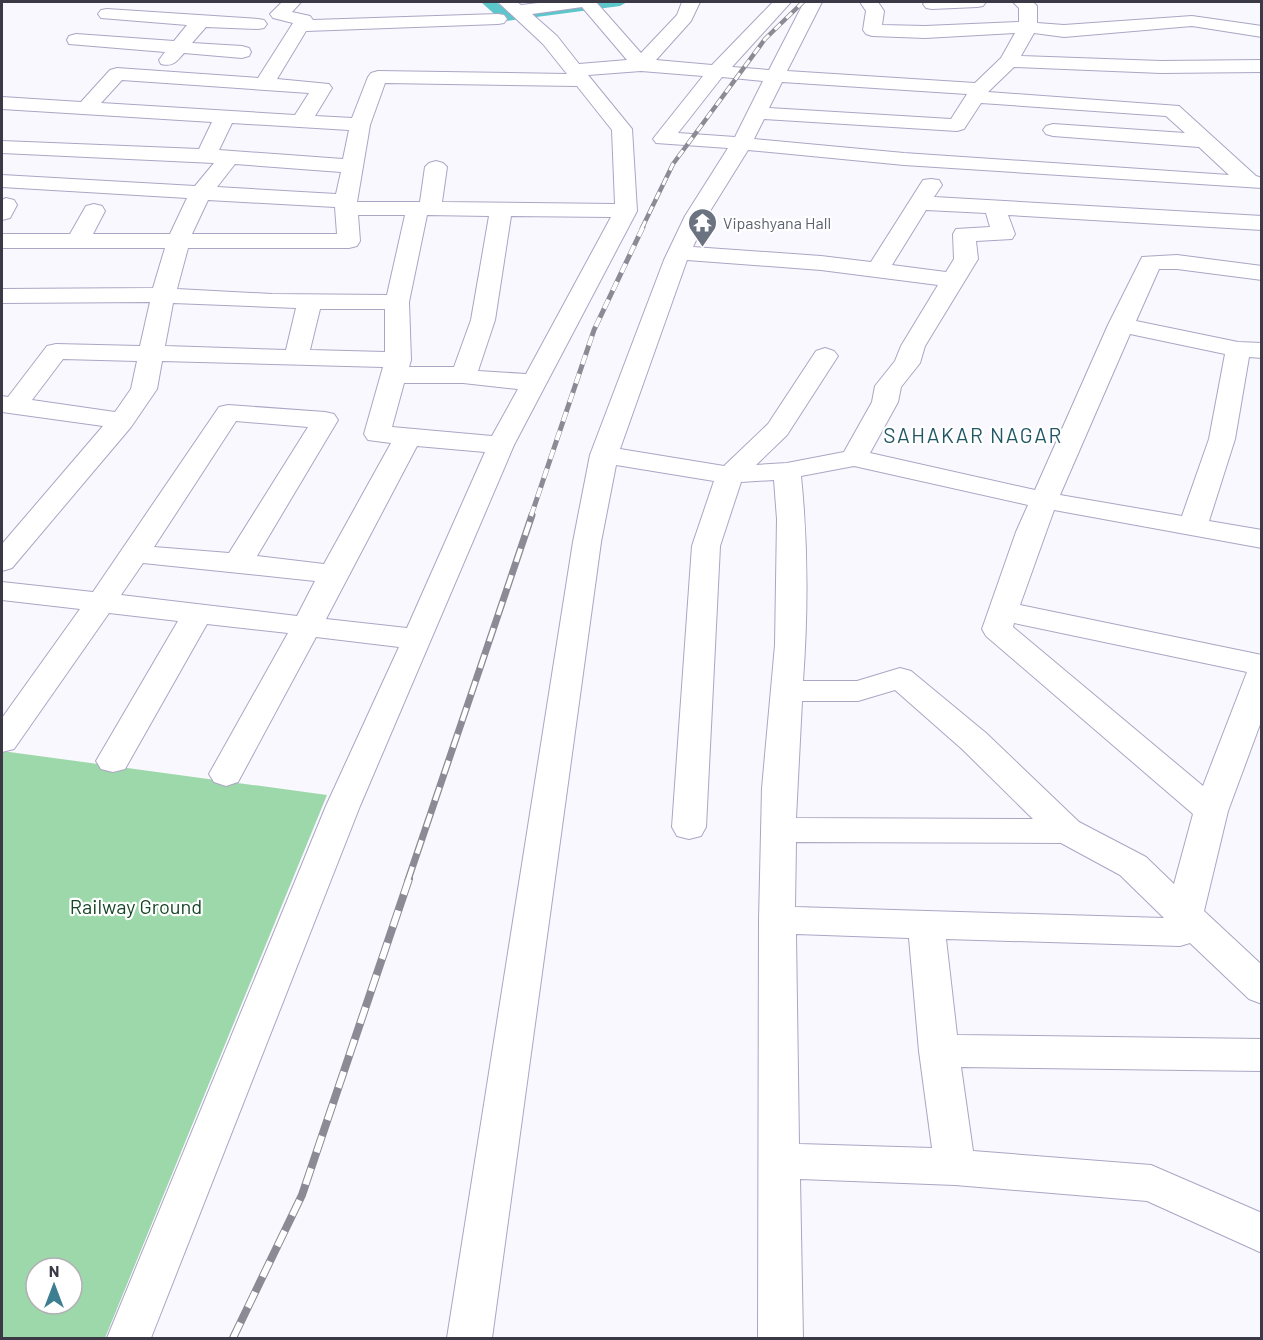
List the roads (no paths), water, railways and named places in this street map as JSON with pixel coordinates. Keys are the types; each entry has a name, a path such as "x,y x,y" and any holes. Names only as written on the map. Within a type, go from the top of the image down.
{"street":[{"path":"154,76 179,47 206,2"},
{"path":"264,84 304,20 279,14 292,2"},
{"path":"129,1338 343,806 501,445 626,211 623,142 579,75 537,27 508,10 477,2"},
{"path":"300,26 508,10 580,2"},
{"path":"587,2 641,65"},
{"path":"641,65 685,17 691,2"},
{"path":"663,139 718,70 782,2"},
{"path":"469,1338 587,542 604,455 696,216 741,145 813,2"},
{"path":"869,2 875,11 872,30 925,32 1028,27 1064,31 1192,21 1262,32"},
{"path":"932,4 977,2"},
{"path":"878,270 945,162 957,125 977,93 1009,61 1028,27 1028,6 1022,2"},
{"path":"1155,4 1192,21 1238,47 1262,64"},
{"path":"107,14 258,24"},
{"path":"75,40 242,52"},
{"path":"1009,61 1161,67 1262,64"},
{"path":"2,241 349,241 346,205 352,166 360,125 378,77 579,75 641,65 977,93 1078,104 1172,110 1255,182"},
{"path":"86,108 117,74 322,88 301,122"},
{"path":"2,103 360,125"},
{"path":"1016,167 1078,104"},
{"path":"756,113 957,125"},
{"path":"206,156 225,117"},
{"path":"1053,130 1205,141"},
{"path":"623,142 663,139 705,141 945,162 1255,182"},
{"path":"2,147 229,157 352,166"},
{"path":"2,562 122,422 144,389 163,296 178,241 200,194 229,157"},
{"path":"436,167 397,302 395,368 377,434 501,445"},
{"path":"2,182 424,209 626,211"},
{"path":"919,203 995,208 1245,251"},
{"path":"854,458 885,402 888,386 908,363 912,346 966,259 964,234 1004,234 995,208"},
{"path":"464,375 483,320 501,210"},
{"path":"78,241 94,211"},
{"path":"1245,251 1262,223"},
{"path":"1211,811 997,629 1030,532 1120,325 1150,262 1177,261 1245,251"},
{"path":"680,253 878,270 951,280"},
{"path":"2,296 163,296 397,302"},
{"path":"296,358 310,301"},
{"path":"1120,325 1250,350 1192,528"},
{"path":"8,405 56,351 296,358 475,378 535,382"},
{"path":"689,827 706,546 730,475 778,429 825,356"},
{"path":"8,405 122,422"},
{"path":"2,741 135,554 228,412 325,420 238,563"},
{"path":"226,774 408,437"},
{"path":"604,455 730,475 787,471 854,458 1044,500 1262,539"},
{"path":"780,1338 777,920 778,830 790,645 791,565 787,471"},
{"path":"135,554 333,574"},
{"path":"2,591 418,639"},
{"path":"1003,611 1262,664"},
{"path":"113,761 197,614"},
{"path":"777,920 1180,932 1211,811 1262,674"},
{"path":"787,691 858,691 900,678 974,741 1067,831 1133,866 1262,989"},
{"path":"778,830 1067,831"},
{"path":"926,924 939,1051 955,1167"},
{"path":"939,1051 1262,1055"},
{"path":"779,1161 955,1167 1151,1183 1262,1234"}],"waterway":[{"path":"488,2 506,17 620,2"}],"railway":[{"path":"642,228 673,164 765,39 803,2"},
{"path":"531,516 594,330 643,227"},
{"path":"408,880 532,515"},
{"path":"233,1338 302,1195 409,879"}],"place":[{"name":"Vipashyana Hall","path":"702,248"}],"district":[{"name":"SAHAKAR NAGAR","path":"973,434"}],"park label":[{"name":"Railway Ground","path":"136,906"}]}
